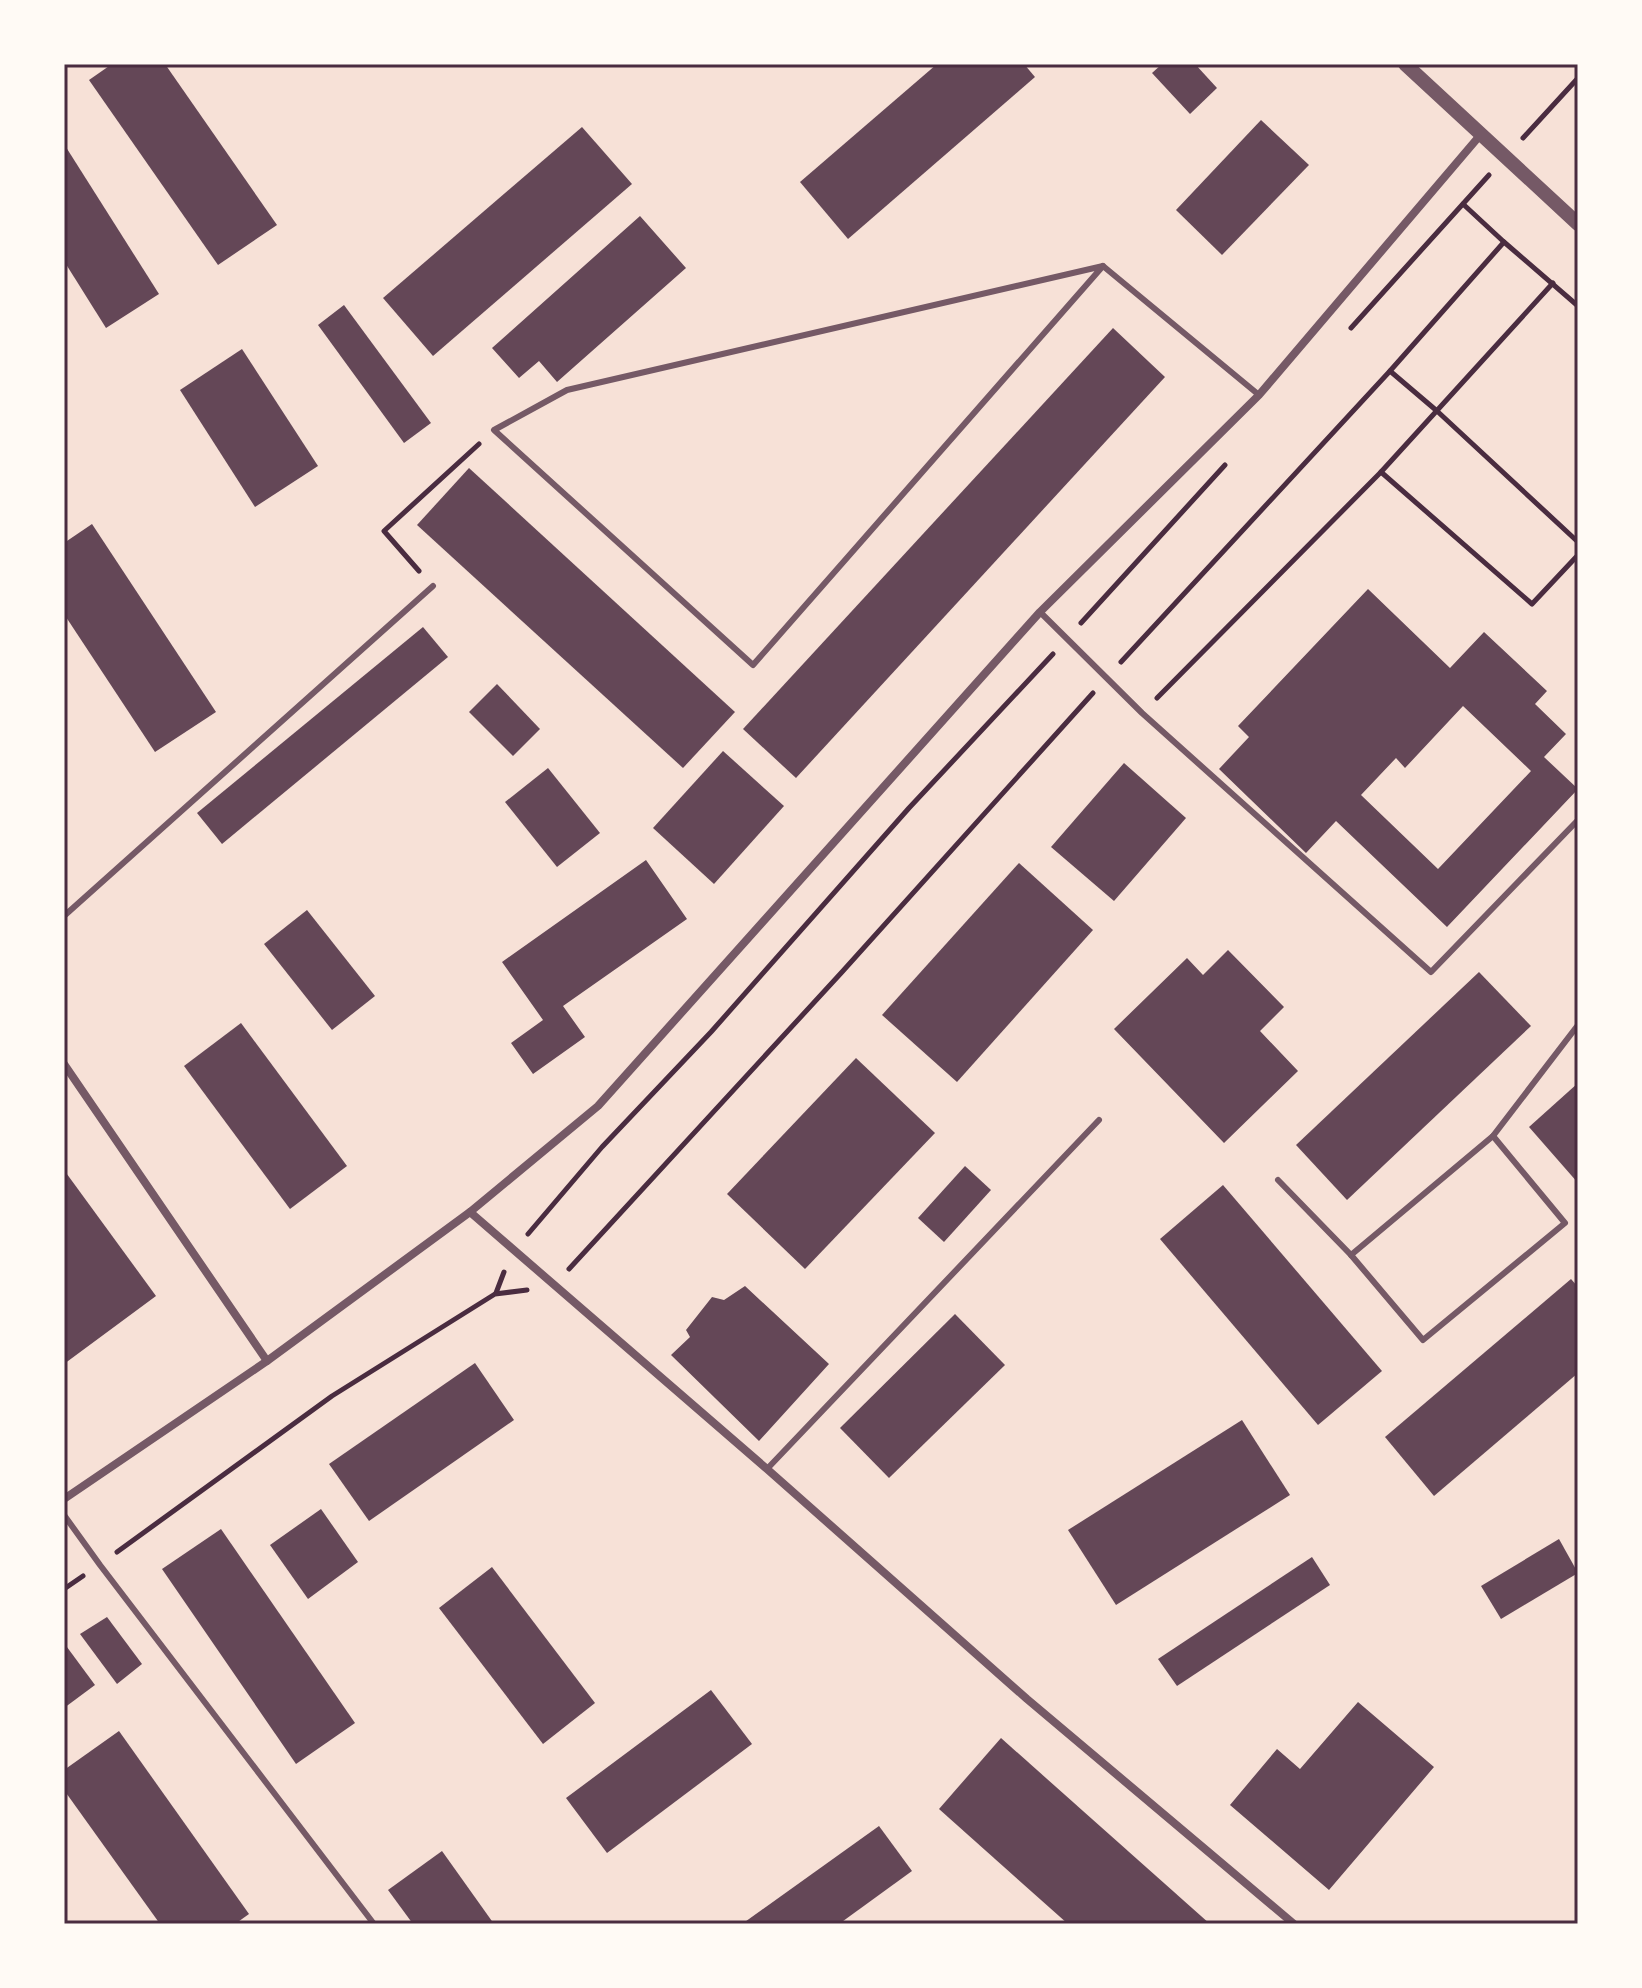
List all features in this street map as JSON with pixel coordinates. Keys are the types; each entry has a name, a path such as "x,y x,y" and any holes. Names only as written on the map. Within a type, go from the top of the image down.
{"street":[{"path":"1405,64 1578,224"},
{"path":"64,1499 267,1361 470,1212 598,1106 1040,612 1259,395 1482,133"},
{"path":"64,1064 267,1361"},
{"path":"470,1212 1027,1699 1294,1924"}],"lane":[{"path":"1103,266 1259,395"},
{"path":"1103,266 753,665 494,430 567,390 1103,266"},
{"path":"64,916 433,586"},
{"path":"1040,612 1105,679 1431,972 1578,820"},
{"path":"1351,1255 1493,1136 1578,1025"},
{"path":"767,1469 1099,1120"},
{"path":"1278,1180 1351,1255 1423,1340 1565,1223 1493,1136"},
{"path":"64,1515 374,1924"}],"path":[{"path":"1345,334 1578,78"},
{"path":"1463,204 1578,306"},
{"path":"64,1589 332,1396 495,1294 553,1286 853,961 1105,679 1390,371 1504,242"},
{"path":"1142,713 1381,472 1553,283"},
{"path":"1390,371 1578,542"},
{"path":"433,586 384,531 494,430"},
{"path":"495,1294 513,1251 602,1147 711,1032 909,808 1228,463"},
{"path":"1381,472 1532,604 1578,555"}],"building":[{"path":"112,64 165,64 277,225 218,265 89,80"},
{"path":"937,64 1024,64 1035,77 848,239 800,182"},
{"path":"1162,64 1195,64 1217,88 1190,114 1152,73"},
{"path":"1261,120 1309,165 1222,255 1176,210"},
{"path":"582,127 632,184 433,356 383,298"},
{"path":"64,144 159,294 106,328 64,261"},
{"path":"640,216 686,268 557,382 539,361 519,378 492,348"},
{"path":"344,305 431,423 404,443 318,325"},
{"path":"1113,328 1165,377 796,778 743,729"},
{"path":"242,349 318,466 255,507 180,390"},
{"path":"469,468 735,712 683,768 417,525"},
{"path":"92,524 216,712 155,752 64,614 64,543"},
{"path":"1368,589 1450,668 1484,632 1547,691 1535,704 1566,734 1544,757 1578,789 1447,927 1336,821 1306,853 1219,769 1249,737 1238,726","holes":["1463,706 1531,771 1438,869 1361,795 1396,758 1405,768"]},
{"path":"423,627 448,657 222,844 197,813"},
{"path":"497,684 540,729 513,756 469,712"},
{"path":"723,751 784,806 714,884 653,828"},
{"path":"1124,763 1186,818 1114,901 1051,847"},
{"path":"548,768 600,833 557,867 505,802"},
{"path":"646,860 687,919 563,1006 585,1037 533,1074 511,1043 543,1020 502,962"},
{"path":"1019,863 1093,930 957,1082 882,1015"},
{"path":"307,910 375,996 332,1030 264,944"},
{"path":"1228,950 1284,1007 1260,1031 1298,1071 1224,1143 1114,1029 1187,958 1203,975"},
{"path":"1479,972 1531,1026 1347,1200 1296,1145"},
{"path":"241,1023 347,1166 290,1209 184,1066"},
{"path":"856,1058 935,1133 805,1269 727,1194"},
{"path":"1578,1083 1578,1183 1529,1127"},
{"path":"965,1166 991,1190 944,1242 918,1218"},
{"path":"64,1170 156,1296 64,1364"},
{"path":"1223,1185 1382,1371 1318,1425 1160,1239"},
{"path":"1571,1279 1578,1287 1578,1373 1434,1496 1385,1437"},
{"path":"745,1286 829,1364 759,1441 671,1355 690,1337 686,1330 712,1297 724,1300"},
{"path":"955,1314 1005,1365 889,1478 840,1428"},
{"path":"475,1363 514,1420 369,1521 329,1464"},
{"path":"1242,1420 1290,1495 1116,1605 1068,1530"},
{"path":"321,1509 358,1562 308,1599 270,1545"},
{"path":"221,1529 355,1723 296,1764 162,1569"},
{"path":"1559,1539 1578,1573 1501,1619 1481,1586"},
{"path":"1312,1557 1330,1585 1177,1686 1158,1659"},
{"path":"492,1567 595,1703 543,1744 439,1608"},
{"path":"107,1617 142,1664 117,1684 80,1634"},
{"path":"64,1643 95,1685 64,1708"},
{"path":"711,1690 752,1744 607,1853 566,1798"},
{"path":"1358,1702 1434,1767 1329,1890 1230,1805 1277,1749 1300,1769"},
{"path":"119,1731 249,1914 235,1924 160,1924 64,1790 64,1770"},
{"path":"1001,1738 1210,1924 1068,1924 939,1809"},
{"path":"879,1826 912,1871 839,1924 742,1924"},
{"path":"442,1851 494,1924 413,1924 388,1890"}]}
